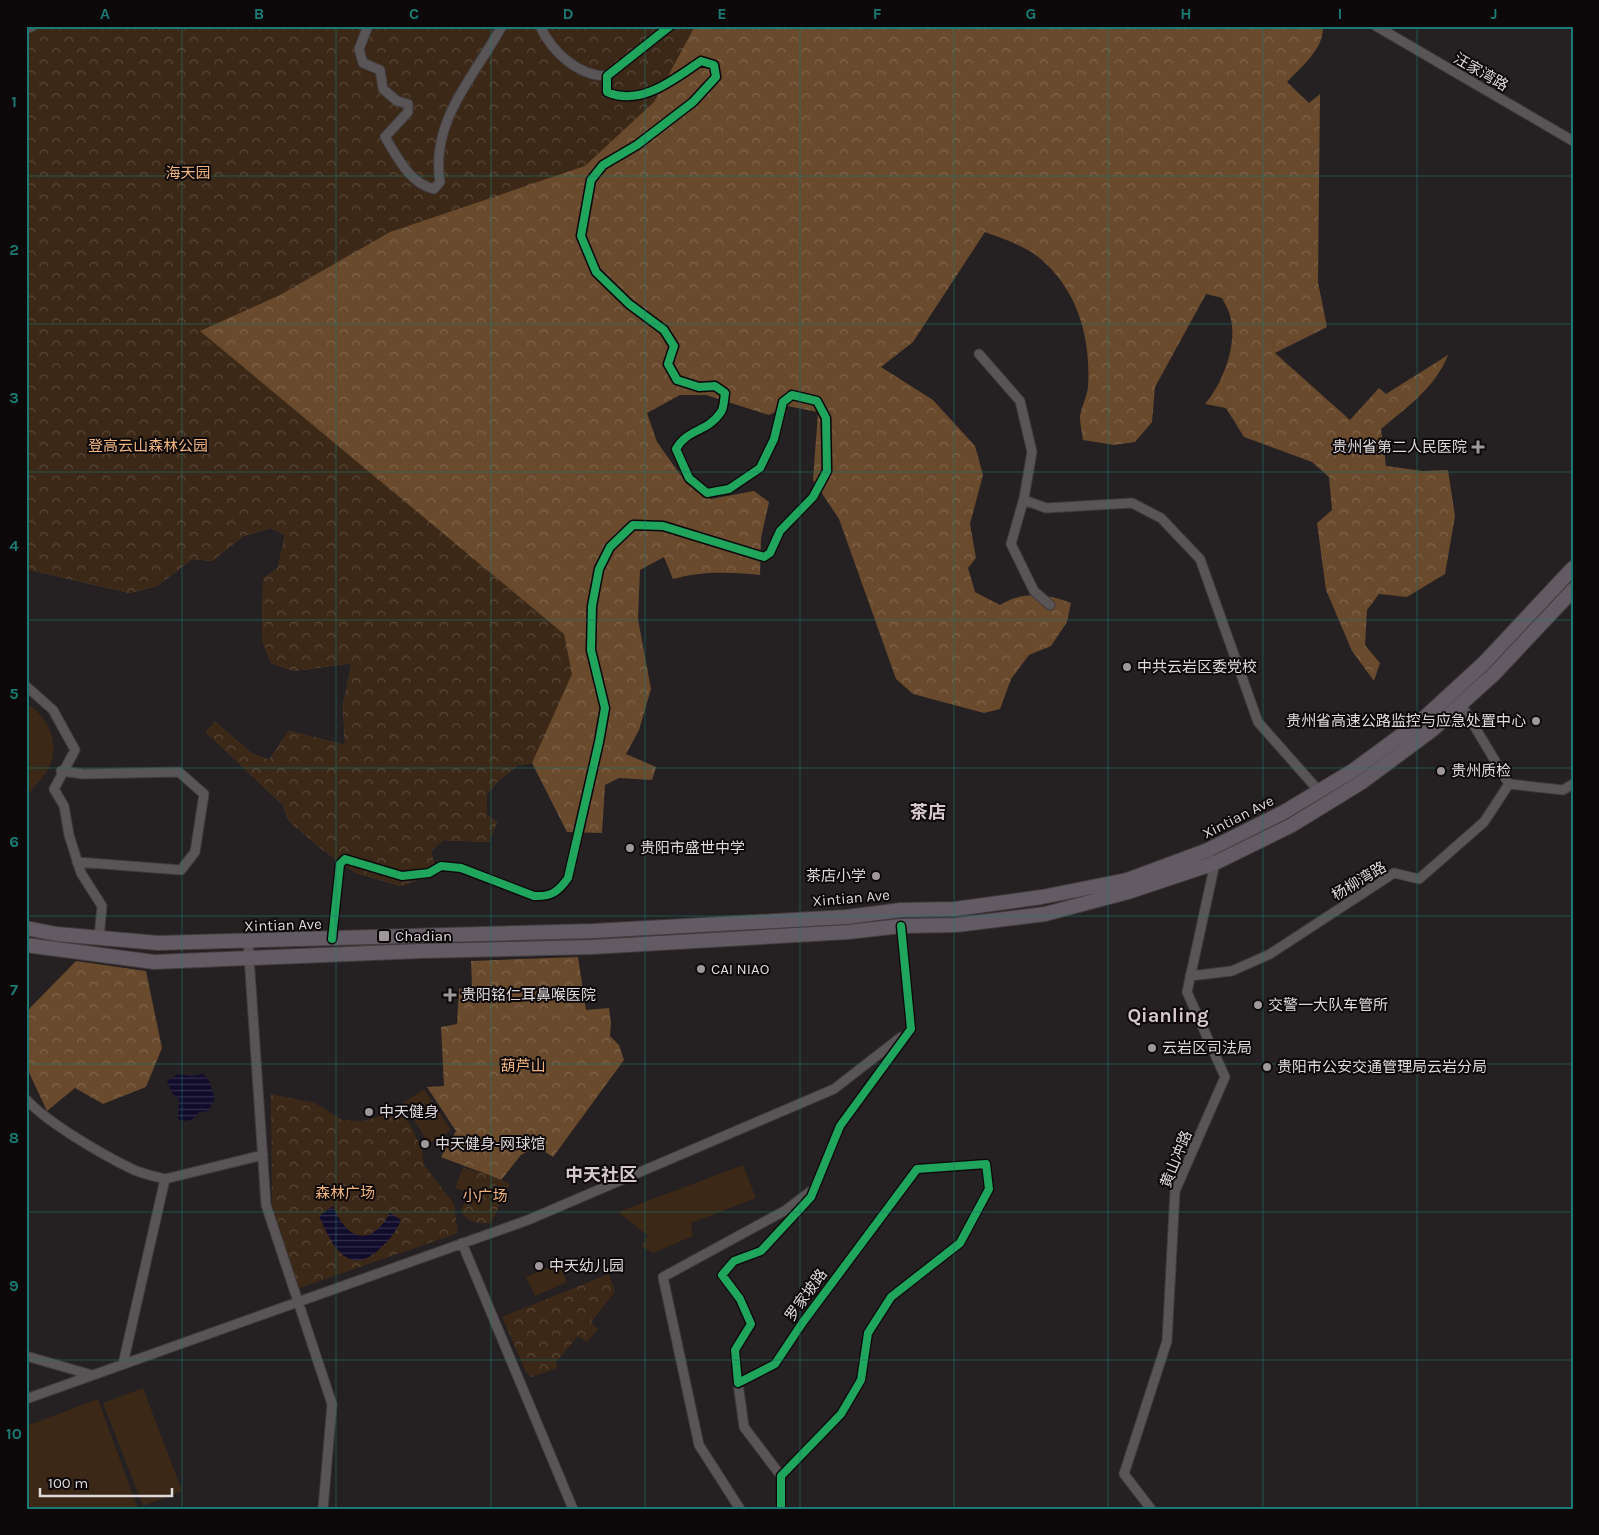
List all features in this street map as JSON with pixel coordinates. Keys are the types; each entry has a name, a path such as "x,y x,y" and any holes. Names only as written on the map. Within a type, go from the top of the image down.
{"main road":[{"name":"Xintian Ave","path":"26,928 99,938 158,943 593,931 847,917 901,910 955,909 1042,897 1126,880 1212,857 1354,770 1422,720 1484,663 1573,568"},
{"name":"Xintian Ave","path":"26,945 154,962 421,951 592,947 900,926 956,925 1046,914 1128,892 1292,825 1362,782 1432,730 1494,674 1573,590"}],"street":[{"path":"26,29 32,26"},
{"path":"368,26 359,49 363,63 380,70 384,90 397,101 408,104 408,112 385,137 408,174 422,187 434,189 440,182 436,162 447,118 502,26"},
{"path":"540,26 543,34 569,63 592,76 607,76 670,26"},
{"name":"汪家湾路","path":"1376,26 1573,141"},
{"path":"332,939 340,864 345,858 402,876 429,873 441,866 461,868 534,896 546,897 559,892 568,878 605,708 591,650 592,606 599,568 610,546 633,525 663,526 764,557 770,553 780,531 813,497 827,471 826,418 817,401 792,395 783,402 774,439 760,468 729,489 707,493 689,478 676,450 682,438 708,426 722,412 725,393 715,386 698,387 677,380 668,364 674,346 664,330 629,304 596,272 581,236 591,180 603,165 637,145 693,102 716,78 714,65 701,61 651,92 620,98 607,92 607,76"},
{"path":"979,354 1020,401 1032,452 1024,500 1011,544 1034,592 1050,605"},
{"path":"1024,500 1046,508 1132,503 1160,518 1200,560 1258,722 1319,791"},
{"path":"26,686 53,710 75,750 61,772 54,789 64,806 69,835 81,873 102,906 99,938"},
{"path":"1461,704 1509,784 1563,790 1573,784"},
{"path":"61,772 83,774 179,772 204,794 195,852 181,870 77,862"},
{"name":"杨柳湾路","path":"1190,976 1232,971 1270,954 1394,873 1419,879 1484,822 1509,784"},
{"name":"黄山冲路","path":"1151,1509 1124,1474 1167,1341 1175,1191 1225,1077 1187,992 1212,857"},
{"path":"780,1509 781,1476 744,1427 735,1350 751,1324 740,1299 722,1275 734,1261 761,1251 812,1198 840,1126 912,1029 900,926"},
{"path":"248,942 266,1205 332,1404 323,1509"},
{"path":"26,1399 528,1220 834,1089 912,1029"},
{"path":"26,1099 38,1112 133,1170 165,1179 263,1155"},
{"name":"罗家坡路","path":"738,1383 775,1364 803,1322 917,1169 986,1164 989,1189 960,1244 892,1297 868,1333 861,1380 841,1414 781,1476"},
{"path":"123,1364 165,1179"},
{"path":"740,1509 699,1445 663,1277 786,1210 815,1188"},
{"path":"462,1244 572,1509"},
{"path":"26,1356 93,1375"}],"green space":[{"path":"26,26 1323,26 1320,42 1316,50 1287,82 1309,103 1320,94 1318,282 1327,327 1275,353 1350,420 1379,388 1386,394 1448,355 1436,377 1420,396 1381,429 1386,466 1423,471 1448,470 1455,516 1445,574 1407,597 1379,594 1367,610 1365,645 1380,663 1374,681 1352,651 1326,590 1317,523 1332,510 1329,477 1312,462 1244,437 1226,408 1205,404 1217,387 1227,365 1232,341 1230,317 1222,298 1206,294 1155,387 1152,422 1135,442 1114,445 1083,440 1080,417 1088,387 1087,352 1085,335 1074,303 1066,288 1055,274 1037,256 1016,244 985,232 913,342 881,367 933,400 975,446 983,475 970,524 976,558 968,568 975,592 1000,605 1017,598 1035,595 1071,603 1067,622 1051,646 1029,655 1011,679 1000,709 984,713 913,694 896,679 839,519 813,480 818,412 787,406 769,415 706,395 680,395 647,413 657,442 687,484 711,499 754,491 769,502 761,538 760,575 716,573 673,579 664,557 640,570 638,619 651,689 639,730 626,754 656,767 652,780 619,778 605,785 602,833 567,832 532,763 518,765 498,781 487,794 487,815 497,822 489,842 443,840 431,851 436,873 401,886 356,873 323,850 289,821 283,805 206,732 215,722 251,753 269,760 289,731 345,745 343,705 352,663 294,671 271,663 262,639 263,579 278,568 285,535 271,528 243,536 212,561 192,559 157,586 130,593 26,569"},
{"path":"26,26 695,26 654,102 585,166 390,232 280,295 200,331 564,634 572,674 532,763 518,765 498,781 487,794 487,815 497,822 489,842 443,840 431,851 436,873 401,886 356,873 323,850 289,821 283,805 206,732 215,722 251,753 269,760 289,731 345,745 343,705 352,663 294,671 271,663 262,639 263,579 278,568 285,535 271,528 243,536 212,561 192,559 157,586 130,593 26,569"},
{"path":"26,703 41,715 46,723 53,741 54,751 48,769 26,797"},
{"name":"葫芦山","path":"578,957 586,1010 609,1008 610,1036 619,1045 624,1060 553,1157 536,1146 521,1155 501,1180 441,1157 456,1131 427,1087 444,1086 441,1027 457,1024 459,989 472,987 471,961"},
{"path":"76,961 146,971 162,1048 146,1087 103,1104 75,1088 47,1111 26,1066 26,1017 30,1008"},
{"path":"424,1089 451,1130 429,1144 403,1103"},
{"name":"森林广场","path":"271,1094 315,1103 342,1120 363,1121 378,1117 390,1105 401,1113 410,1125 422,1149 424,1165 454,1204 458,1233 299,1288 272,1205"},
{"path":"743,1165 756,1198 691,1223 693,1236 653,1253 641,1246 648,1236 618,1212"},
{"path":"463,1167 476,1172 468,1193 455,1188"},
{"name":"小广场","path":"477,1170 510,1184 491,1223 474,1222 461,1211"},
{"path":"559,1263 567,1282 535,1296 526,1277"},
{"path":"609,1274 615,1292 591,1322 598,1329 587,1342 578,1336 556,1362 557,1368 532,1377 526,1372 502,1317"},
{"path":"143,1388 182,1491 143,1506 103,1403"},
{"path":"98,1399 138,1509 26,1509 26,1426"}],"shaded area":[{"path":"178,1074 191,1076 203,1074 209,1080 215,1099 208,1111 199,1112 190,1120 178,1119 179,1099 172,1093 167,1081"},
{"path":"333,1206 345,1226 359,1235 367,1235 375,1231 390,1213 401,1220 387,1242 375,1253 364,1259 355,1260 347,1258 340,1252 328,1235 319,1216"}],"cycle path":[{"path":"332,939 340,864 345,859 402,876 429,873 441,866 461,868 534,896 545,896 554,893 561,887 568,878 605,708 591,650 592,606 599,569 610,547 633,525 663,526 764,557 770,553 780,531 813,497 827,471 826,418 817,401 792,395 783,402 774,439 760,468 729,489 707,493 689,478 676,449 686,437 716,419 722,410 725,393 715,386 699,387 677,380 668,364 674,346 664,330 629,304 596,272 581,236 591,180 603,165 637,145 693,102 716,77 714,65 701,61 668,83 645,94 620,96 607,92 607,76 670,26"},
{"path":"781,1509 781,1476 841,1414 861,1380 868,1333 891,1297 960,1243 989,1189 986,1164 917,1169 803,1322 775,1364 738,1383 735,1350 751,1324 740,1299 722,1275 734,1261 761,1251 811,1197 840,1126 911,1029 901,926"}],"place":[{"name":"贵州省第二人民医院","path":"1478,447"},
{"name":"中共云岩区委党校","path":"1127,667"},
{"name":"贵州省高速公路监控与应急处置中心","path":"1536,721"},
{"name":"贵州质检","path":"1441,771"},
{"name":"贵阳市盛世中学","path":"630,848"},
{"name":"茶店小学","path":"876,876"},
{"name":"Chadian","path":"384,936"},
{"name":"CAI NIAO","path":"701,969"},
{"name":"贵阳铭仁耳鼻喉医院","path":"450,995"},
{"name":"交警一大队车管所","path":"1258,1005"},
{"name":"云岩区司法局","path":"1152,1048"},
{"name":"贵阳市公安交通管理局云岩分局","path":"1267,1067"},
{"name":"中天健身","path":"369,1112"},
{"name":"中天健身-网球馆","path":"425,1144"},
{"name":"中天幼儿园","path":"539,1266"}],"district":[{"name":"茶店","path":"928,812"},
{"name":"Qianling","path":"1168,1015"},
{"name":"中天社区","path":"601,1175"}],"park label":[{"name":"海天园","path":"188,173"},
{"name":"登高云山森林公园","path":"148,446"}]}
